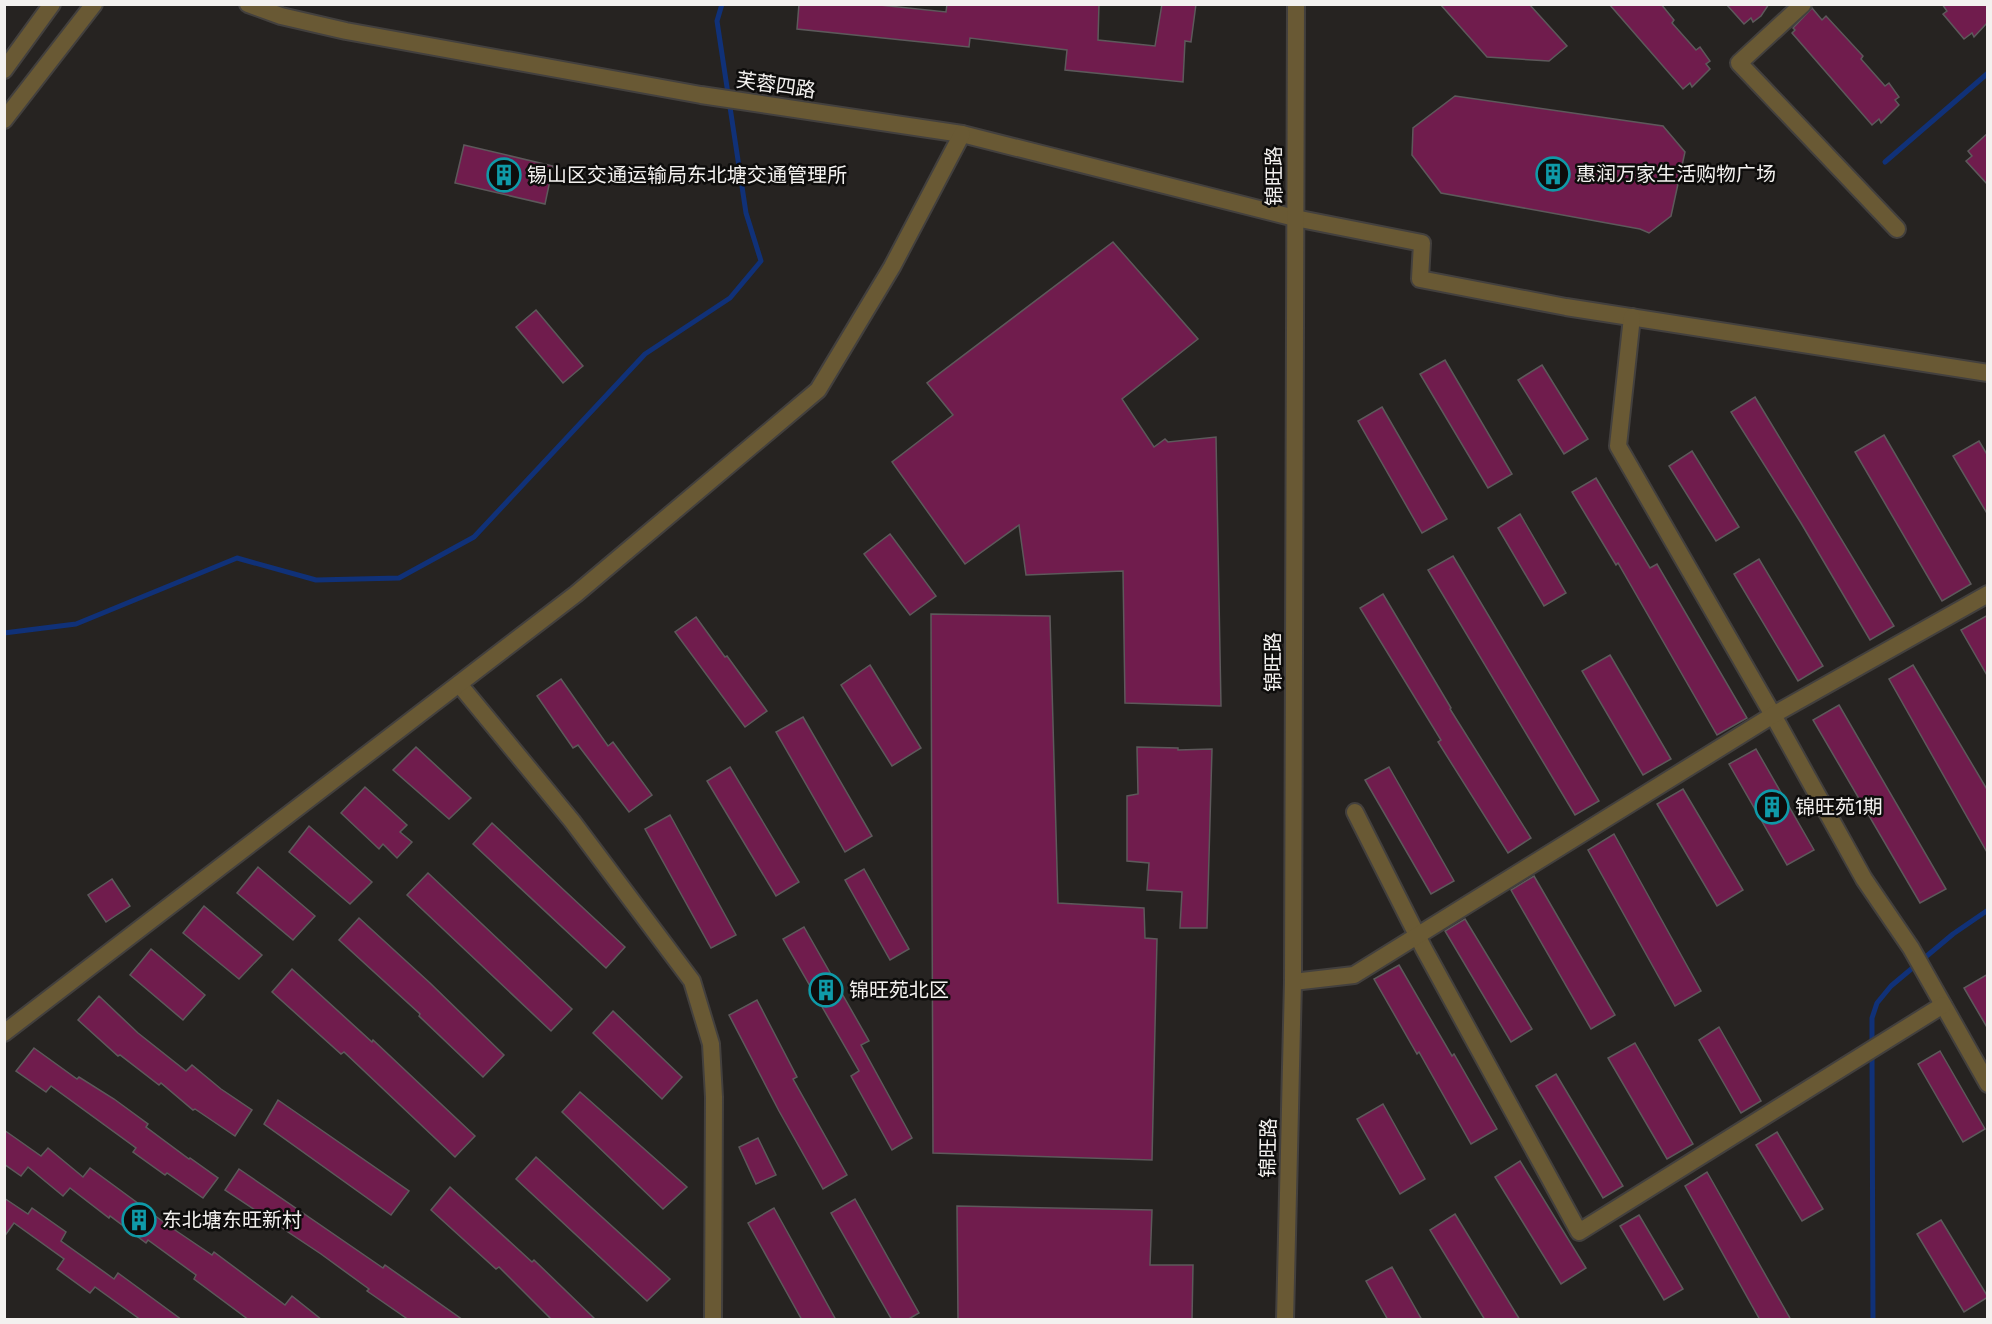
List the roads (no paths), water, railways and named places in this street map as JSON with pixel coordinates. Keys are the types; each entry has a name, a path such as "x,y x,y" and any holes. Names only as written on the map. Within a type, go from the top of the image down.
{"street":[{"path":"4,70 52,4"},
{"path":"4,120 94,4"},
{"name":"芙蓉四路","path":"248,4 281,16 346,31 701,95 962,134 1295,218 1422,243 1420,279 1566,307 1632,317"},
{"name":"锦旺路","path":"1285,1320 1293,982 1296,4"},
{"path":"1803,4 1739,63 1897,229"},
{"path":"4,1033 576,594 818,390 892,267 962,134"},
{"path":"1988,373 1632,317 1618,446 1773,715 1864,879 1911,948 1988,1084"},
{"path":"1293,982 1354,975 1773,715 1988,594"},
{"path":"459,684 572,821 692,981 711,1044 714,1097 713,1320"},
{"path":"1355,812 1417,936 1578,1232 1943,1005"}],"waterway":[{"path":"4,633 76,624 237,558 316,580 399,578 474,537 645,354 730,298 761,261 746,213 717,21 722,4"},
{"path":"1885,162 1988,73"},
{"path":"1872,1045 1872,1018 1877,1003 1891,986 1953,934 1988,910"},
{"path":"1872,1054 1873,1320"}],"place":[{"name":"惠润万家生活购物广场","path":"1553,174"},
{"name":"锡山区交通运输局东北塘交通管理所","path":"504,175"},
{"name":"锦旺苑1期","path":"1772,807"},
{"name":"锦旺苑北区","path":"826,990"},
{"name":"东北塘东旺新村","path":"139,1220"}]}
